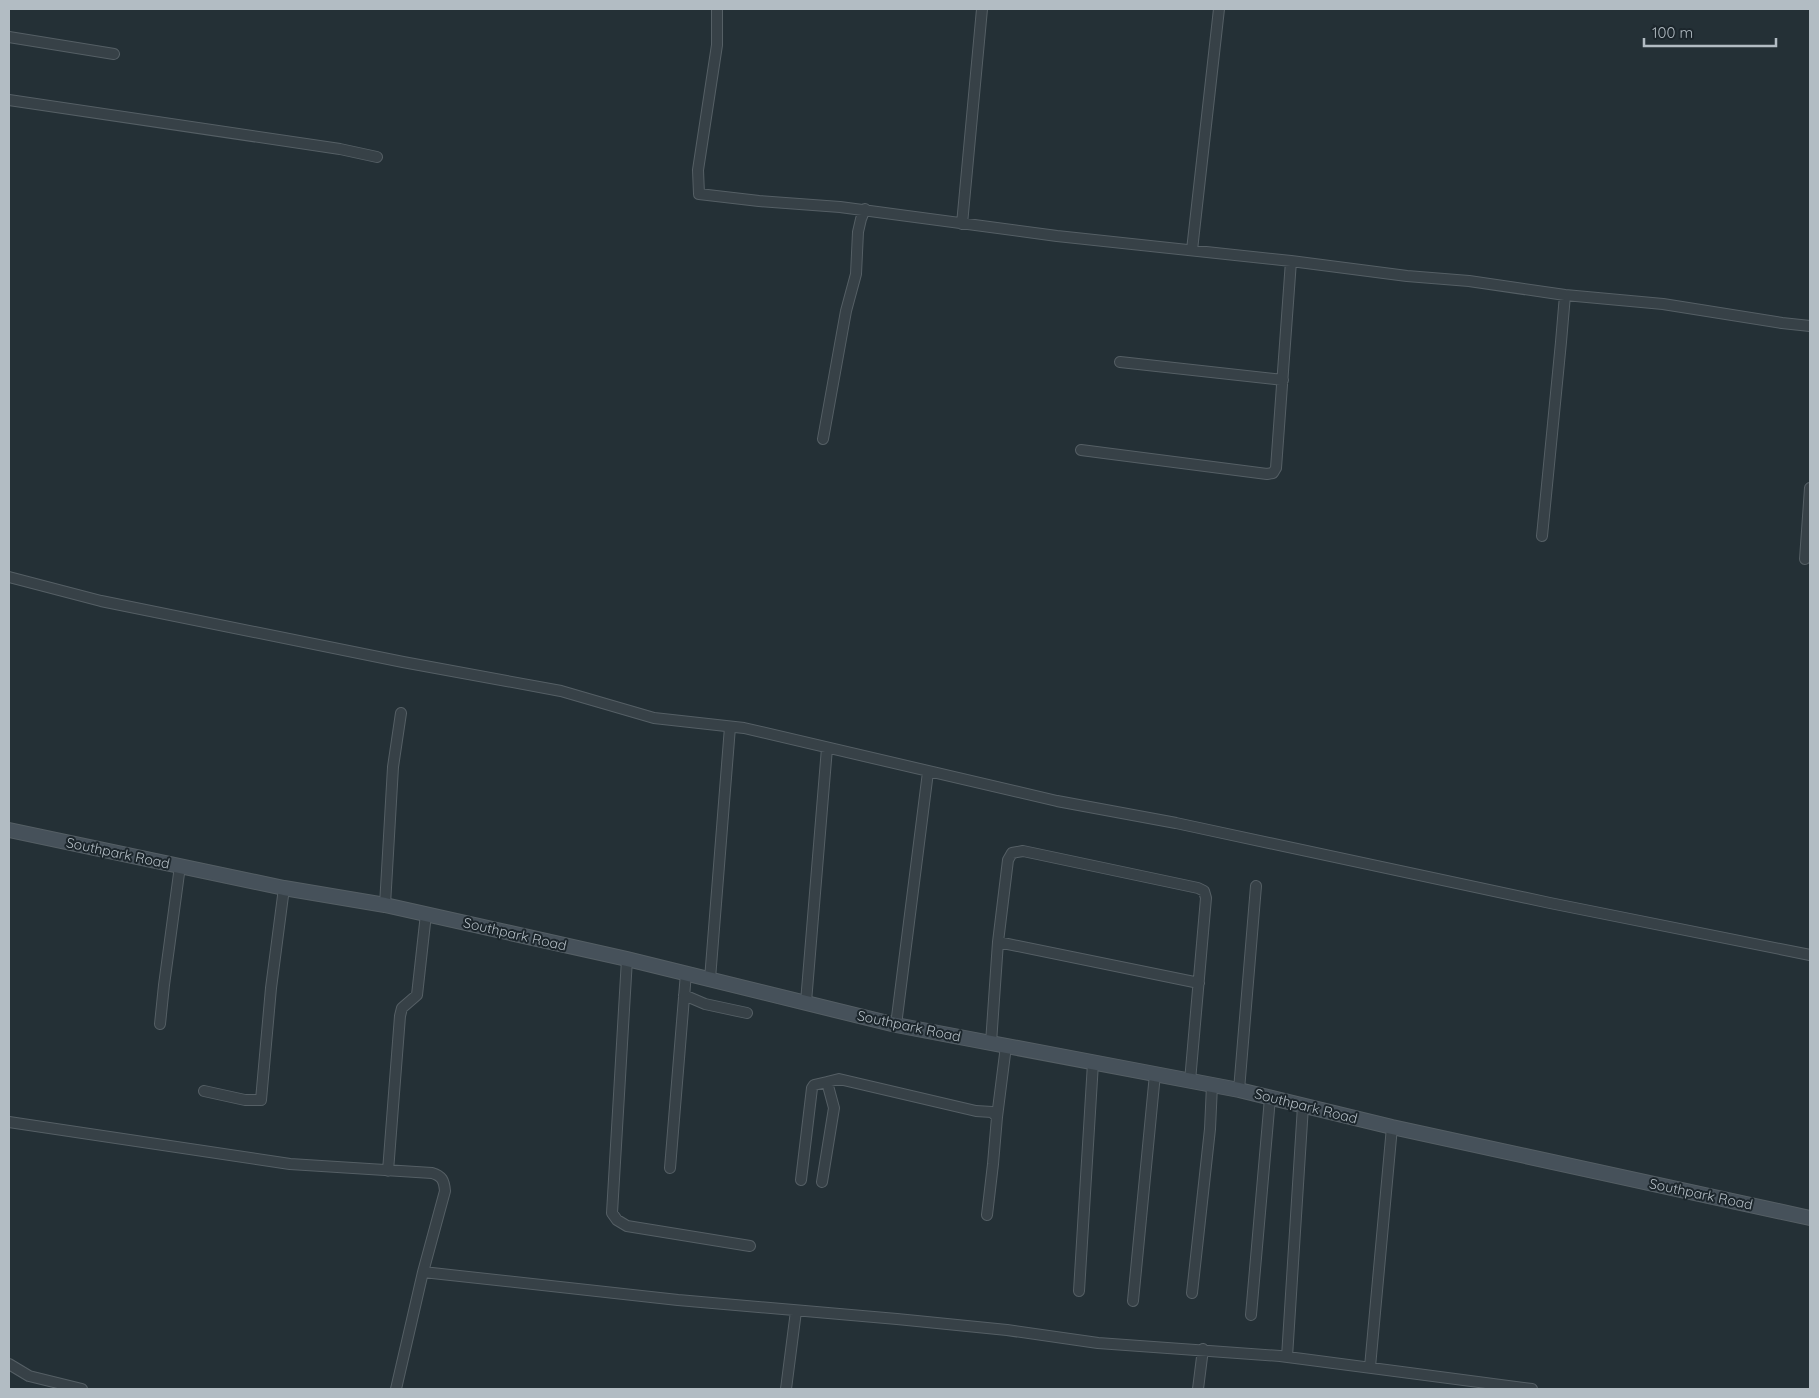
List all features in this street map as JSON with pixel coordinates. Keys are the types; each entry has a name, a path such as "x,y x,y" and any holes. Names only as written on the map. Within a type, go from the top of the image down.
{"street":[{"path":"718,9 718,45 698,170 699,194 759,201 865,209 1057,236 1292,260 1407,276 1469,281 1564,295 1663,304 1810,326"},
{"path":"962,224 982,9"},
{"path":"1192,250 1219,9"},
{"path":"9,38 114,54"},
{"path":"9,100 377,156"},
{"path":"823,439 846,311 856,274 858,232 865,209"},
{"path":"1081,450 1266,474 1273,473 1276,468 1292,260"},
{"path":"1542,536 1564,295"},
{"path":"1120,362 1283,380"},
{"path":"1805,559 1810,488"},
{"path":"9,577 101,601 403,662 561,691 654,718 744,728 887,760 928,772 1057,800 1810,955"},
{"path":"385,905 393,767 402,713"},
{"path":"710,979 730,727"},
{"path":"806,1002 827,748"},
{"path":"896,1025 928,772"},
{"name":"Southpark Road","path":"9,830 284,888 385,905 627,959 896,1025 1239,1090 1392,1126 1810,1218"},
{"path":"991,1044 998,942 1008,860 1012,853 1023,851 1198,888 1204,891 1206,898 1190,1081"},
{"path":"160,1024 180,866"},
{"path":"1239,1090 1256,886"},
{"path":"204,1090 246,1100 262,1100 271,988 284,888"},
{"path":"388,1171 400,1016 402,1008 417,995 426,914"},
{"path":"998,942 1199,983"},
{"path":"627,959 612,1213 617,1220 627,1226 750,1246"},
{"path":"670,1168 686,973"},
{"path":"684,995 705,1004 747,1014"},
{"path":"987,1215 1006,1046"},
{"path":"1079,1291 1093,1063"},
{"path":"1133,1301 1155,1074"},
{"path":"801,1180 812,1088 814,1085 839,1079 967,1109 992,1112 997,1117"},
{"path":"822,1182 834,1108 827,1082"},
{"path":"1192,1293 1208,1148 1212,1085"},
{"path":"1251,1315 1270,1098"},
{"path":"1287,1356 1303,1106"},
{"path":"9,1122 290,1164 432,1173 440,1176 444,1182 444,1191 396,1389"},
{"path":"1370,1366 1392,1126"},
{"path":"423,1272 678,1300 970,1326 1098,1343 1287,1356 1532,1389"},
{"path":"786,1389 796,1311"},
{"path":"1198,1389 1203,1350"},
{"path":"9,1364 29,1376 82,1389"}]}
